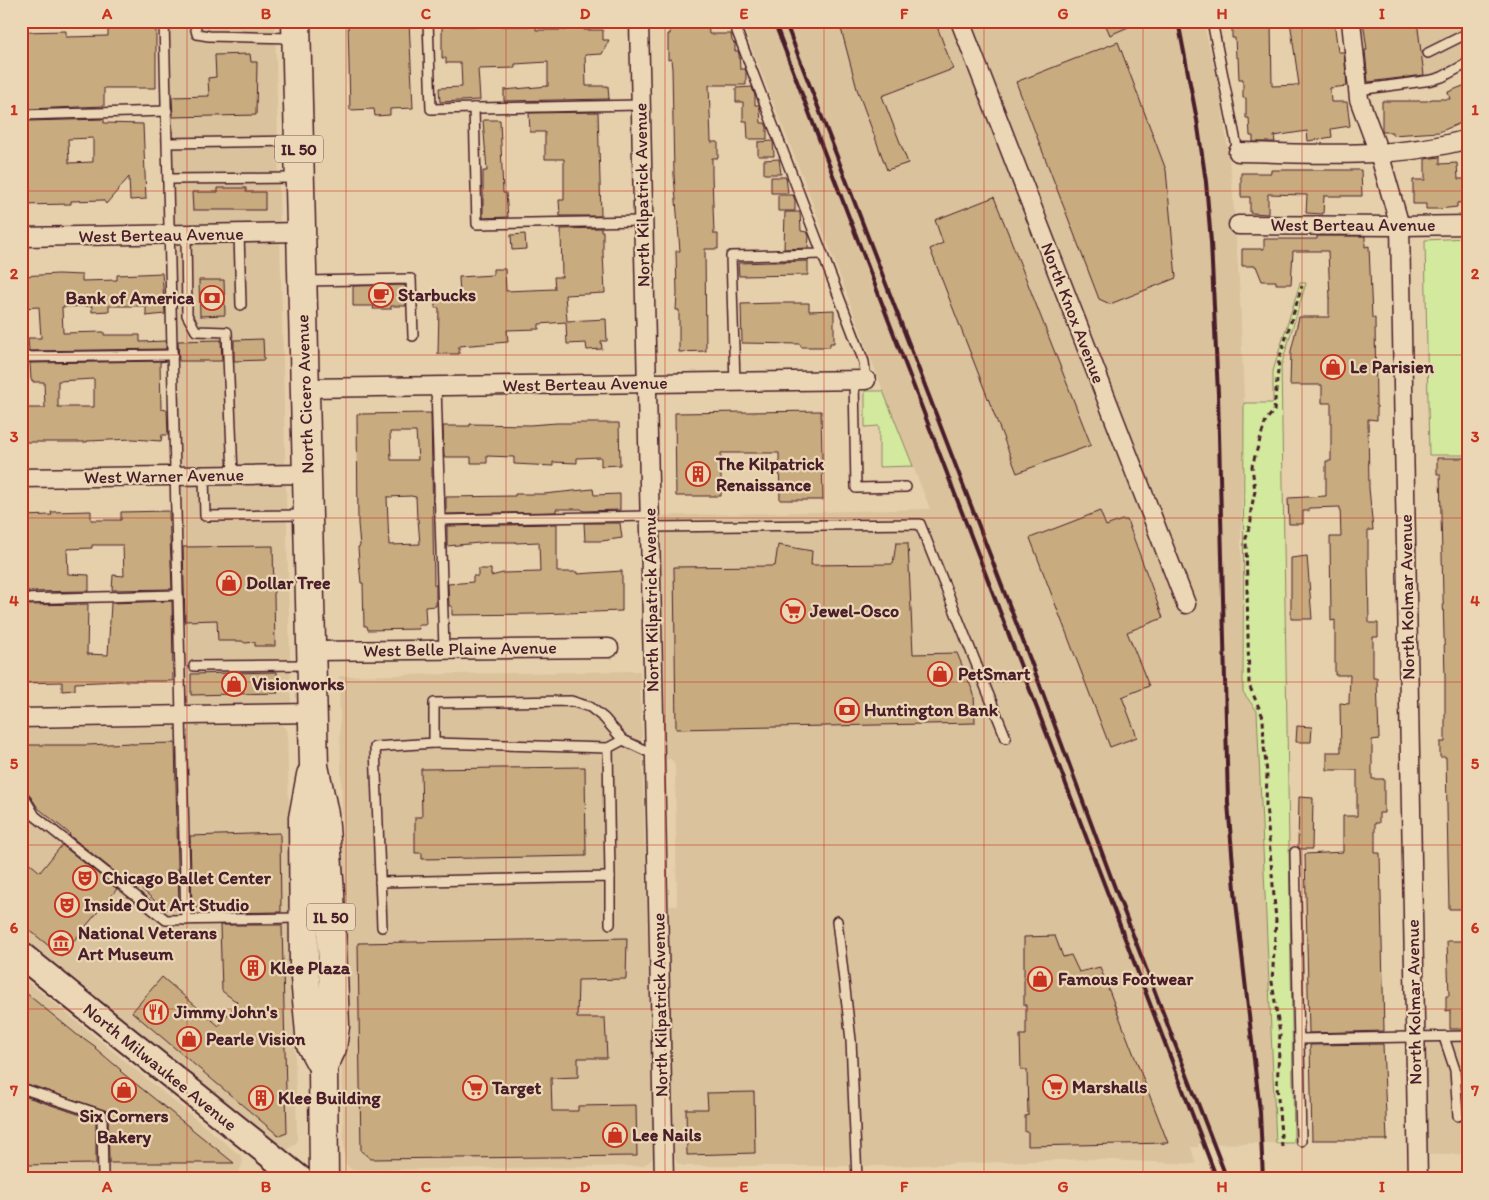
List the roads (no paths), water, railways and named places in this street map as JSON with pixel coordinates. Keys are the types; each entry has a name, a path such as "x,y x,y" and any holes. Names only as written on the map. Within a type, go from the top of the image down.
{"main road":[{"name":"North Cicero Avenue","path":"296,30 314,766 324,814 330,893 335,1026 332,1048 323,1067 324,1179"},
{"name":"North Cicero Avenue","path":"314,766 303,818 304,974 311,1045 323,1067"},
{"name":"North Milwaukee Avenue","path":"21,955 300,1179"}],"street":[{"name":"North Kilpatrick Avenue","path":"639,21 664,1179"},
{"name":"North Knox Avenue","path":"960,21 1186,604"},
{"name":"North Kolmar Avenue","path":"1351,21 1358,90 1362,108 1400,226 1418,1179"},
{"path":"1238,152 1378,153 1418,149 1468,139"},
{"name":"West Berteau Avenue","path":"1238,225 1400,226 1468,224"},
{"name":"West Berteau Avenue","path":"21,237 301,232"},
{"name":"West Berteau Avenue","path":"305,388 860,380"},
{"name":"West Warner Avenue","path":"21,478 307,474"},
{"name":"West Belle Plaine Avenue","path":"312,658 444,649 609,648"},
{"path":"21,718 313,713"}],"lane":[{"path":"164,21 168,179 178,234 187,315 196,331 227,332 233,475"},
{"path":"194,21 197,34 243,37 296,30"},
{"path":"428,21 431,109 640,105"},
{"path":"733,21 864,362 860,380 856,488 906,487"},
{"path":"1212,21 1238,152"},
{"path":"1428,53 1468,33"},
{"path":"1358,90 1432,80 1468,63"},
{"path":"474,108 476,224 643,221"},
{"path":"21,115 167,112"},
{"path":"168,143 299,141"},
{"path":"168,179 300,178"},
{"path":"239,233 241,305"},
{"path":"178,234 173,355 186,920"},
{"path":"736,382 731,256 823,254"},
{"path":"302,281 411,279 413,336"},
{"path":"21,358 173,355"},
{"path":"436,386 444,649"},
{"path":"204,475 205,516 308,515"},
{"path":"440,520 920,524 1006,738"},
{"path":"21,599 178,595"},
{"path":"194,666 312,658"},
{"path":"434,743 434,703 571,701 590,707 604,718 623,740 655,755"},
{"path":"382,927 375,747 434,743 608,748 623,740"},
{"path":"608,748 610,924"},
{"path":"21,792 35,816 166,920 303,918"},
{"path":"1295,852 1301,1141"},
{"path":"380,882 610,877"},
{"path":"837,921 851,1040 857,1179"},
{"path":"1299,1039 1468,1036"},
{"path":"1444,1037 1455,1070 1458,1116"},
{"path":"21,1088 102,1115 103,1179"}],"railway":[{"path":"774,21 1217,1179"},
{"path":"785,21 1227,1179"},
{"path":"1178,21 1197,120 1206,182 1211,242 1218,394 1228,803 1236,902 1260,1112 1263,1179"}],"place":[{"name":"Starbucks","path":"381,295"},
{"name":"Bank of America","path":"212,298"},
{"name":"Le Parisien","path":"1333,367"},
{"name":"The Kilpatrick Renaissance","path":"698,474"},
{"name":"Dollar Tree","path":"229,583"},
{"name":"Jewel-Osco","path":"793,611"},
{"name":"PetSmart","path":"940,674"},
{"name":"Visionworks","path":"234,684"},
{"name":"Huntington Bank","path":"847,710"},
{"name":"Chicago Ballet Center","path":"85,878"},
{"name":"Inside Out Art Studio","path":"67,905"},
{"name":"National Veterans Art Museum","path":"61,943"},
{"name":"Klee Plaza","path":"253,968"},
{"name":"Famous Footwear","path":"1040,979"},
{"name":"Jimmy John's","path":"156,1012"},
{"name":"Pearle Vision","path":"189,1039"},
{"name":"Marshalls","path":"1055,1087"},
{"name":"Target","path":"475,1088"},
{"name":"Six Corners Bakery","path":"124,1090"},
{"name":"Klee Building","path":"261,1098"},
{"name":"Lee Nails","path":"615,1135"}]}
